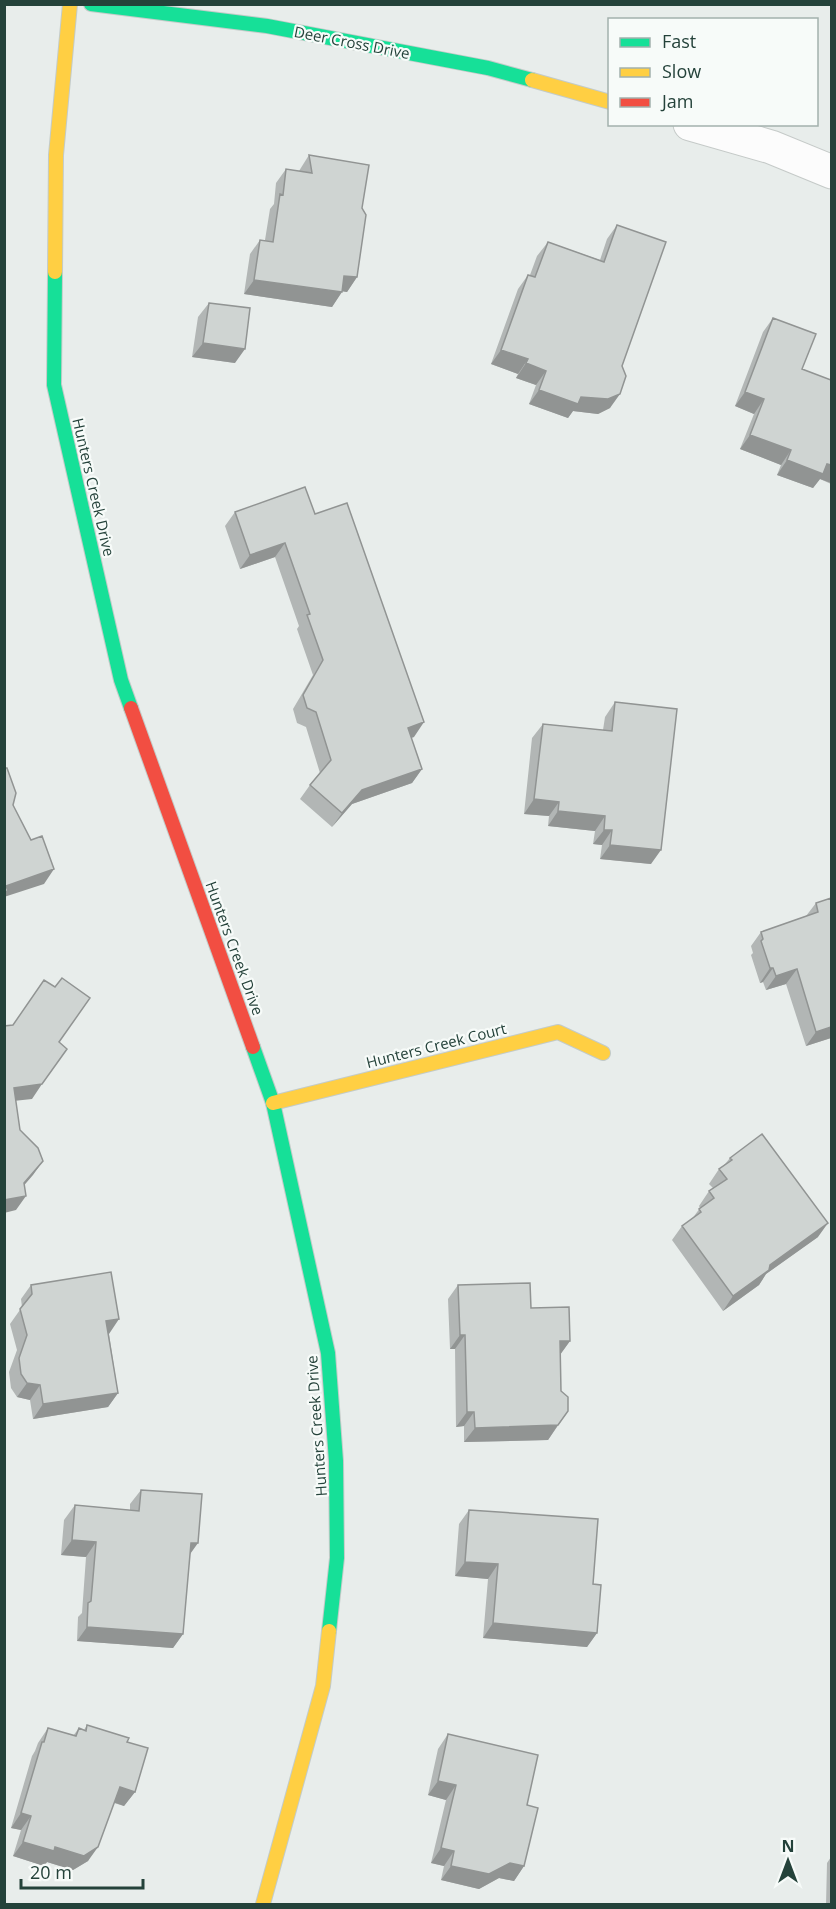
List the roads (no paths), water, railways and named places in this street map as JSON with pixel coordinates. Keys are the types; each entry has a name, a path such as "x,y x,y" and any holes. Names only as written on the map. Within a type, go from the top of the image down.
{"street":[{"name":"Hunters Creek Drive","path":"70,4 56,155 54,385 120,680 273,1103 328,1353 336,1461 337,1558 322,1686 263,1905"},
{"name":"Deer Cross Drive","path":"91,4 267,26 488,68 608,102"},
{"path":"697,126 771,147 831,172"},
{"name":"Hunters Creek Court","path":"273,1103 558,1032 603,1053"}]}
